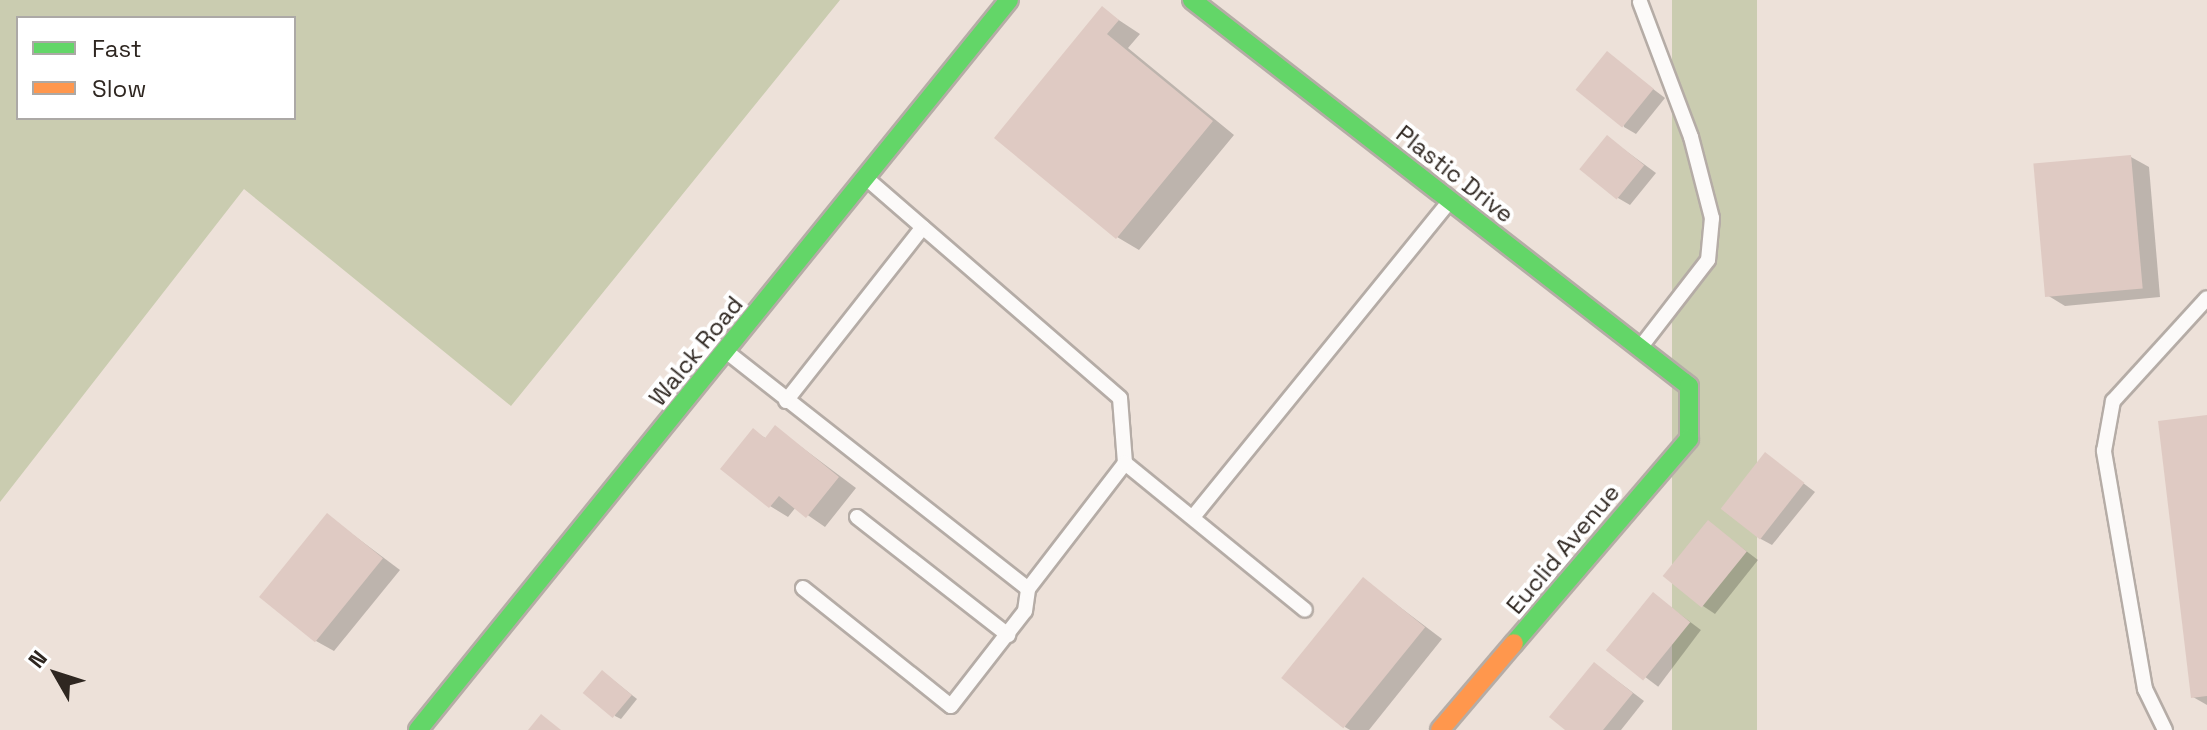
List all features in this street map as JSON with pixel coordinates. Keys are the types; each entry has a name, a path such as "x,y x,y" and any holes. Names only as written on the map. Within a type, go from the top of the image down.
{"street":[{"name":"Walck Road","path":"418,730 1009,0"},
{"name":"Plastic Drive","path":"1192,0 1689,386"},
{"name":"Euclid Avenue","path":"1440,730 1689,439 1689,386"}],"lane":[{"path":"1640,2 1691,137 1712,218 1708,260 1640,348"},
{"path":"803,588 951,706 1025,611 1028,589 1125,463 1120,398 866,178"},
{"path":"1193,517 1450,200"},
{"path":"786,401 923,227"},
{"path":"2165,730 2145,689 2104,451 2113,401 2207,298"},
{"path":"726,352 1028,589"},
{"path":"1125,463 1305,610"},
{"path":"857,517 1008,635"}],"green space":[{"path":"0,0 840,0 511,406 244,189 0,502"},
{"path":"1672,0 1757,0 1757,730 1672,730"}],"building":[{"path":"1102,6 1119,20 1107,34 1213,121 1116,239 994,138"},
{"path":"1607,51 1654,89 1622,128 1576,90"},
{"path":"1607,135 1644,165 1617,199 1579,169"},
{"path":"2131,155 2143,288 2045,297 2033,164"},
{"path":"2207,415 2207,696 2191,698 2158,421"},
{"path":"775,425 839,477 806,518 779,496 769,508 720,469 753,428 765,438"},
{"path":"1765,452 1804,483 1760,540 1721,509"},
{"path":"327,513 383,558 315,642 259,597"},
{"path":"1708,520 1747,551 1702,607 1663,576"},
{"path":"1363,577 1425,627 1343,728 1281,678"},
{"path":"1653,592 1690,622 1643,680 1606,650"},
{"path":"1594,662 1633,693 1603,730 1565,730 1549,717"},
{"path":"602,670 632,695 613,718 583,693"},
{"path":"541,714 561,730 528,730"}],"traffic: fast":[{"path":"418,730 1009,0"},
{"path":"1192,0 1689,386 1689,439 1514,643"}],"traffic: slow":[{"path":"1440,730 1514,643"}]}
